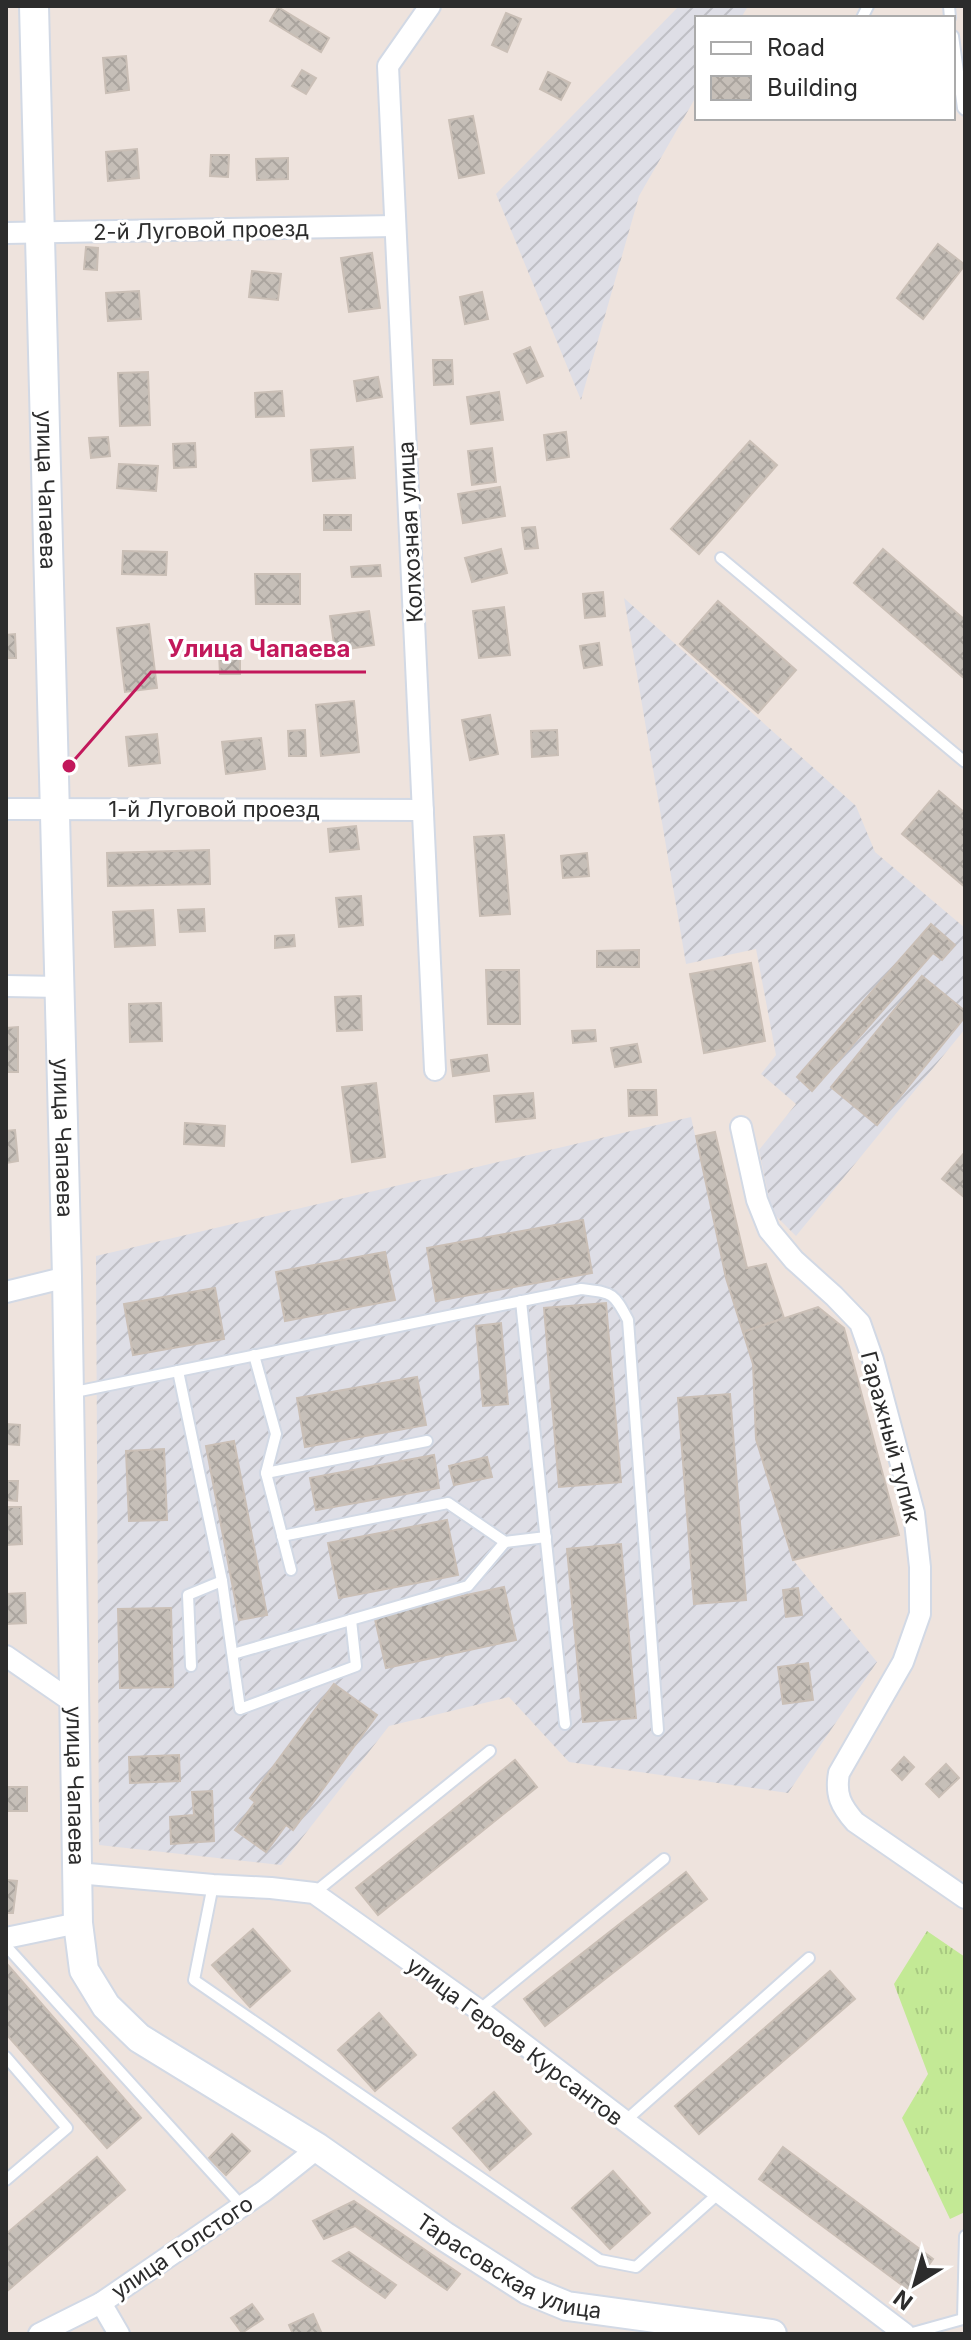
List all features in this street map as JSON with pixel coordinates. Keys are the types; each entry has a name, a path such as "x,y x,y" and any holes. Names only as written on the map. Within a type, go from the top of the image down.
{"street":[{"name":"улица Чапаева","path":"34,6 67,1277 78,1923 84,1970 106,2006 139,2038 318,2148"},
{"name":"Колхозная улица","path":"430,6 388,66 435,1070"},
{"name":"2-й Луговой проезд","path":"6,233 395,226"},
{"name":"1-й Луговой проезд","path":"6,809 423,810"},
{"path":"6,986 60,987"},
{"name":"Гаражный тупик","path":"741,1127 757,1200 769,1230 794,1260 860,1323 914,1513 920,1567 920,1614 903,1662 839,1773 836,1788 839,1800 855,1822 965,1898"},
{"path":"6,1292 67,1277"},
{"path":"6,1656 74,1703"},
{"name":"улица Героев Курсантов","path":"77,1873 314,1893 479,2010 907,2334"},
{"path":"6,1938 78,1923"},
{"name":"улица Толстого","path":"39,2334 101,2303 242,2206 318,2148"},
{"name":"Тарасовская улица","path":"318,2148 528,2290 567,2306 772,2334"},
{"path":"101,2303 119,2334"}],"lane":[{"path":"955,56 960,107"},
{"path":"721,558 965,762"},
{"path":"68,1393 581,1289 608,1292 618,1301 628,1320 658,1730"},
{"path":"521,1301 565,1724"},
{"path":"254,1355 276,1434 266,1473 291,1570"},
{"path":"178,1371 222,1581 240,1709 356,1666 351,1620"},
{"path":"266,1473 427,1441"},
{"path":"282,1536 448,1503 505,1542 546,1537"},
{"path":"233,1654 468,1586 505,1542"},
{"path":"191,1666 188,1595 222,1581"},
{"path":"314,1893 490,1751"},
{"path":"479,2010 664,1859"},
{"path":"213,1885 194,1980 600,2260 636,2267 719,2193"},
{"path":"6,1946 242,2206"},
{"path":"624,2122 809,1958"},
{"path":"6,2057 67,2128 6,2180"},
{"path":"907,2334 963,2319 965,2236"}],"shaded area":[{"path":"679,6 748,6 742,16 695,16 695,98 639,196 581,400 496,194"},
{"path":"624,598 856,806 875,852 965,928 965,1029 796,1236 772,1212 759,1150 796,1104 761,1074 776,1055 756,949 686,964"},
{"path":"691,1117 726,1278 753,1364 756,1439 793,1560 877,1662 788,1793 569,1762 509,1697 389,1726 281,1865 99,1845 96,1256"}],"green space":[{"path":"927,1931 965,1957 965,2212 950,2219 902,2118 928,2074 894,1984"}],"building":[{"path":"278,7 329,38 321,52 270,21"},
{"path":"506,13 521,19 507,52 492,45"},
{"path":"126,56 129,90 106,93 103,58"},
{"path":"302,70 316,78 306,94 292,86"},
{"path":"548,72 570,83 561,100 540,89"},
{"path":"473,116 484,173 459,178 449,120"},
{"path":"137,149 139,178 108,181 106,152"},
{"path":"211,155 229,155 228,177 210,176"},
{"path":"288,158 288,179 257,180 256,159"},
{"path":"938,244 965,265 923,319 897,298"},
{"path":"86,247 98,248 97,270 84,269"},
{"path":"372,253 380,308 349,312 341,258"},
{"path":"252,271 281,274 278,300 249,297"},
{"path":"139,291 141,319 108,321 106,293"},
{"path":"482,292 488,319 465,324 460,297"},
{"path":"530,347 543,376 527,383 514,354"},
{"path":"433,360 452,360 453,384 434,385"},
{"path":"148,372 150,425 120,426 118,373"},
{"path":"378,377 382,397 357,401 354,381"},
{"path":"282,391 284,416 256,417 255,393"},
{"path":"499,392 503,420 471,424 467,397"},
{"path":"566,432 569,457 547,460 544,435"},
{"path":"108,437 110,456 91,458 89,438"},
{"path":"750,441 777,465 699,554 671,529"},
{"path":"195,443 196,467 174,468 173,444"},
{"path":"353,447 355,478 313,481 311,450"},
{"path":"492,448 496,482 472,485 468,451"},
{"path":"119,464 158,466 156,491 117,488"},
{"path":"500,487 505,516 463,523 458,494"},
{"path":"324,515 351,515 351,530 324,530"},
{"path":"535,527 538,548 525,549 522,528"},
{"path":"501,549 507,573 472,582 465,558"},
{"path":"883,549 965,620 965,679 854,583"},
{"path":"123,551 167,552 166,575 122,574"},
{"path":"380,565 381,576 352,577 351,567"},
{"path":"255,574 300,574 300,604 256,604"},
{"path":"603,592 605,616 585,618 583,594"},
{"path":"718,601 796,670 758,713 680,644"},
{"path":"504,607 510,655 479,658 473,611"},
{"path":"369,611 374,645 335,651 330,616"},
{"path":"149,624 157,688 125,692 117,628"},
{"path":"15,634 16,658 6,658 6,635"},
{"path":"599,643 602,665 584,668 580,646"},
{"path":"240,652 240,674 220,674 219,653"},
{"path":"354,701 359,752 321,756 316,705"},
{"path":"490,715 498,754 470,760 462,720"},
{"path":"305,730 306,756 289,756 288,731"},
{"path":"557,730 558,755 532,757 531,731"},
{"path":"157,734 160,763 129,766 126,737"},
{"path":"261,738 265,769 226,774 222,742"},
{"path":"939,791 965,813 965,887 902,834"},
{"path":"356,826 359,849 330,852 328,829"},
{"path":"504,835 510,914 480,916 474,837"},
{"path":"209,850 210,884 108,886 107,853"},
{"path":"587,853 589,876 563,878 561,856"},
{"path":"361,896 363,925 339,927 336,898"},
{"path":"204,909 205,931 180,932 178,910"},
{"path":"153,910 155,945 115,947 113,912"},
{"path":"931,924 955,945 942,960 933,953 812,1091 797,1077"},
{"path":"294,935 295,946 275,948 275,936"},
{"path":"639,950 639,967 597,967 597,951"},
{"path":"751,963 765,1041 704,1053 690,974"},
{"path":"486,970 519,970 520,1024 488,1024"},
{"path":"922,976 965,1011 965,1017 877,1125 831,1087"},
{"path":"361,996 362,1030 337,1031 335,997"},
{"path":"161,1003 162,1041 130,1042 129,1004"},
{"path":"18,1027 18,1072 6,1072 6,1028"},
{"path":"595,1030 596,1041 573,1043 572,1031"},
{"path":"637,1044 641,1062 615,1067 611,1048"},
{"path":"487,1055 489,1071 453,1076 451,1060"},
{"path":"376,1083 385,1157 352,1162 342,1087"},
{"path":"628,1090 656,1090 657,1115 629,1116"},
{"path":"533,1093 535,1118 496,1122 494,1096"},
{"path":"185,1123 225,1126 224,1146 184,1144"},
{"path":"15,1130 18,1161 6,1163 6,1131"},
{"path":"715,1132 747,1268 766,1264 784,1318 743,1332 726,1278 696,1136"},
{"path":"965,1152 965,1198 942,1179"},
{"path":"583,1220 592,1273 436,1301 427,1248"},
{"path":"385,1252 395,1300 285,1321 276,1272"},
{"path":"215,1288 224,1339 133,1355 124,1304"},
{"path":"606,1303 621,1482 559,1487 544,1308"},
{"path":"818,1307 844,1328 899,1535 793,1560 756,1439 753,1364 743,1332"},
{"path":"501,1323 508,1404 483,1406 476,1326"},
{"path":"417,1377 426,1425 305,1447 297,1398"},
{"path":"730,1394 746,1600 694,1604 678,1398"},
{"path":"6,1424 20,1425 19,1445 6,1444"},
{"path":"234,1441 267,1615 239,1620 206,1446"},
{"path":"164,1449 167,1520 129,1521 126,1451"},
{"path":"434,1455 439,1488 316,1510 310,1478"},
{"path":"487,1457 492,1477 454,1485 449,1466"},
{"path":"6,1481 18,1481 17,1501 6,1500"},
{"path":"6,1507 21,1507 22,1544 6,1545"},
{"path":"447,1520 458,1575 339,1598 328,1543"},
{"path":"621,1544 636,1718 583,1722 567,1549"},
{"path":"504,1587 516,1640 386,1668 374,1615"},
{"path":"798,1588 802,1615 786,1617 783,1590"},
{"path":"25,1593 26,1623 6,1624 6,1594"},
{"path":"171,1608 173,1687 120,1688 118,1609"},
{"path":"808,1663 813,1700 783,1704 778,1667"},
{"path":"334,1684 377,1715 293,1830 286,1825 266,1852 235,1830 255,1802 250,1798"},
{"path":"179,1755 180,1781 130,1783 129,1757"},
{"path":"904,1757 914,1767 902,1780 892,1770"},
{"path":"515,1760 537,1787 378,1915 356,1888"},
{"path":"946,1764 959,1778 939,1797 926,1784"},
{"path":"6,1787 27,1787 27,1811 6,1811"},
{"path":"212,1791 214,1841 171,1844 170,1817 194,1815 192,1792"},
{"path":"686,1872 707,1899 545,2026 524,1999"},
{"path":"6,1880 17,1881 13,1913 6,1913"},
{"path":"253,1929 290,1971 250,2007 212,1965"},
{"path":"7,1964 141,2118 107,2148 6,2034"},
{"path":"830,1971 855,1999 699,2134 675,2106"},
{"path":"379,2013 416,2055 375,2091 338,2050"},
{"path":"494,2092 531,2134 490,2170 453,2128"},
{"path":"232,2134 250,2151 226,2175 209,2158"},
{"path":"783,2147 933,2259 910,2291 759,2179"},
{"path":"97,2157 125,2190 6,2292 6,2234"},
{"path":"613,2171 650,2213 610,2249 572,2208"},
{"path":"354,2201 460,2274 447,2290 355,2226 324,2239 313,2221"},
{"path":"349,2252 396,2285 385,2298 333,2261"},
{"path":"252,2304 263,2319 242,2333 231,2318"},
{"path":"313,2314 322,2334 293,2334 289,2325"}],"place":[{"name":"Улица Чапаева","path":"69,766"}]}
